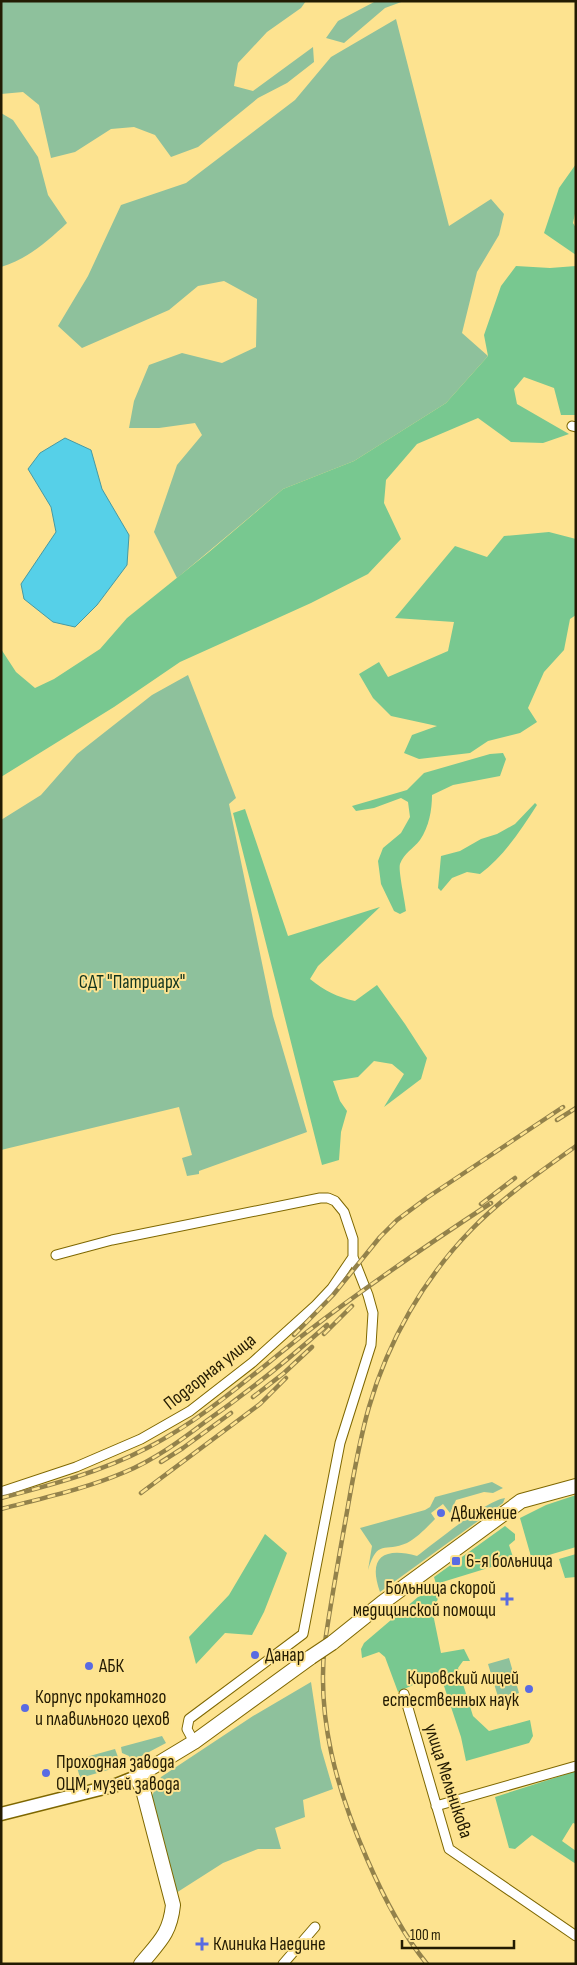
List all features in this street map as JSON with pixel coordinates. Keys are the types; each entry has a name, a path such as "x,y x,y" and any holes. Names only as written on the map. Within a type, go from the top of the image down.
{"main road":[{"path":"1,1814 116,1785 136,1777 194,1742 332,1643 390,1597 520,1501 576,1486"},
{"path":"136,1777 143,1790 173,1904 171,1922 166,1933 141,1964"}],"street":[{"path":"56,1255 112,1240 320,1198 328,1198 335,1202 344,1212 353,1239 353,1257 373,1313 371,1345 340,1443 303,1634 189,1719 187,1729 194,1742"},
{"name":"Подгорная улица","path":"1,1492 76,1468 141,1439 190,1411 253,1362 316,1305 332,1288 353,1257"},
{"name":"улица Мельникова","path":"404,1694 449,1849 576,1936"},
{"path":"436,1806 576,1766"},
{"path":"283,1964 315,1927"}],"green space":[{"path":"1,1 306,1 301,8 267,32 238,63 234,86 253,91 313,47 314,62 287,83 258,98 198,147 171,157 155,135 134,127 111,129 75,152 51,158 39,105 23,92 1,94"},
{"path":"376,1 404,1 385,8 344,43 326,38 338,21"},
{"path":"396,19 449,226 491,199 504,214 499,235 477,272 462,333 488,356 446,403 354,461 283,489 177,578 154,532 177,465 202,435 195,423 159,428 129,428 134,401 149,365 182,353 222,363 256,347 257,299 224,281 198,286 169,310 82,348 58,326 88,276 121,205 186,183 295,100 331,57"},
{"path":"1,113 13,120 38,157 48,195 67,223 28,255 1,267"},
{"path":"576,164 576,209 573,223 576,228 576,255 544,233 559,188"},
{"path":"516,266 550,268 576,266 576,415 561,415 554,388 524,377 514,389 517,404 569,434 543,443 511,442 478,418 417,444 386,480 384,503 401,539 368,574 311,603 180,662 114,707 1,777 1,649 16,672 35,688 54,679 100,649 127,618 283,489 354,461 446,403 488,356 484,335 501,286"},
{"path":"549,532 576,539 576,615 570,619 564,650 544,672 528,708 537,722 520,733 488,741 470,753 419,759 404,753 412,735 437,726 391,716 373,698 359,674 379,662 388,677 448,651 454,622 395,618 455,546 487,557 504,536"},
{"name":"СДТ \"Патриарх\"","path":"188,675 236,798 229,804 273,1016 307,1132 199,1171 199,1174 187,1176 182,1158 192,1155 179,1107 1,1150 1,820 41,795 77,754 152,695"},
{"path":"503,753 506,759 500,776 453,785 432,795 431,812 426,830 400,864 406,911 400,914 394,911 381,884 378,861 383,848 401,833 410,817 408,802 401,798 374,808 356,811 352,806 407,790 424,773 490,754"},
{"path":"535,803 537,805 518,833 488,867 480,874 467,872 452,878 441,891 438,888 441,856 460,851 481,839 497,834 515,824"},
{"path":"245,809 288,936 380,907 318,966 310,979 331,993 355,1001 377,985 427,1058 421,1079 384,1107 404,1074 392,1064 374,1061 358,1077 333,1081 340,1101 347,1111 341,1132 339,1160 322,1165 233,813"},
{"path":"492,1482 503,1488 493,1493 484,1492 456,1500 450,1513 443,1504 431,1513 435,1519 414,1538 399,1546 379,1550 375,1554 368,1570 372,1546 360,1528 425,1510 430,1507 435,1497"},
{"path":"576,1495 576,1547 532,1560 520,1518 546,1505"},
{"path":"505,1498 503,1503 380,1592 376,1570 378,1562 382,1557 396,1553 417,1556 485,1506"},
{"path":"505,1526 515,1534 515,1540 509,1545 514,1560 436,1584 434,1577"},
{"path":"265,1534 287,1553 264,1612 252,1635 225,1633 196,1664 189,1637 229,1595"},
{"path":"576,1554 576,1577 565,1578 559,1559"},
{"path":"432,1592 439,1595 433,1614 441,1653 464,1649 470,1661 463,1661 458,1668 473,1716 489,1731 530,1720 533,1736 529,1743 466,1761 461,1737 441,1677 430,1677 398,1692 385,1657 379,1652 362,1658 361,1649 364,1643 418,1597"},
{"path":"509,1658 519,1693 499,1700 488,1664"},
{"path":"311,1682 321,1748 333,1789 303,1800 305,1817 275,1828 281,1849 258,1849 223,1863 176,1893 151,1798 161,1777 253,1716"},
{"path":"162,1736 166,1743 132,1761 129,1756 122,1753 121,1747"},
{"path":"115,1749 118,1757 113,1759 115,1768 80,1778 75,1760"},
{"path":"576,1771 576,1824 573,1823 562,1841 576,1851 576,1864 532,1835 515,1849 509,1848 495,1797"}],"water":[{"path":"65,438 91,450 102,489 129,535 127,565 97,605 75,627 53,622 24,599 21,584 56,532 51,507 28,469 40,453"}],"railway":[{"path":"294,1335 333,1295 380,1237 397,1220 428,1197 563,1107"},
{"path":"557,1120 576,1108"},
{"path":"427,1964 393,1913 367,1859 338,1780 326,1726 323,1670 325,1642 358,1450 369,1407 386,1358 423,1289 438,1268 472,1229 496,1206 576,1146"},
{"path":"481,1204 515,1178"},
{"path":"1,1498 57,1483 130,1457 188,1424 349,1300 491,1203"},
{"path":"324,1334 352,1306"},
{"path":"1,1509 95,1483 146,1462 237,1399 327,1325"},
{"path":"253,1397 284,1373 312,1347"},
{"path":"141,1493 260,1404 286,1378"},
{"path":"161,1462 231,1413"}],"place":[{"name":"Движение","path":"441,1513"},
{"name":"6-я больница","path":"456,1561"},
{"name":"Больница скорой медицинской помощи","path":"507,1599"},
{"name":"Данар","path":"255,1655"},
{"name":"АБК","path":"89,1666"},
{"name":"Кировский лицей естественных наук","path":"529,1689"},
{"name":"Корпус прокатного и плавильного цехов","path":"25,1708"},
{"name":"Проходная завода ОЦМ, музей завода","path":"46,1773"},
{"name":"Клиника Наедине","path":"202,1944"}]}
